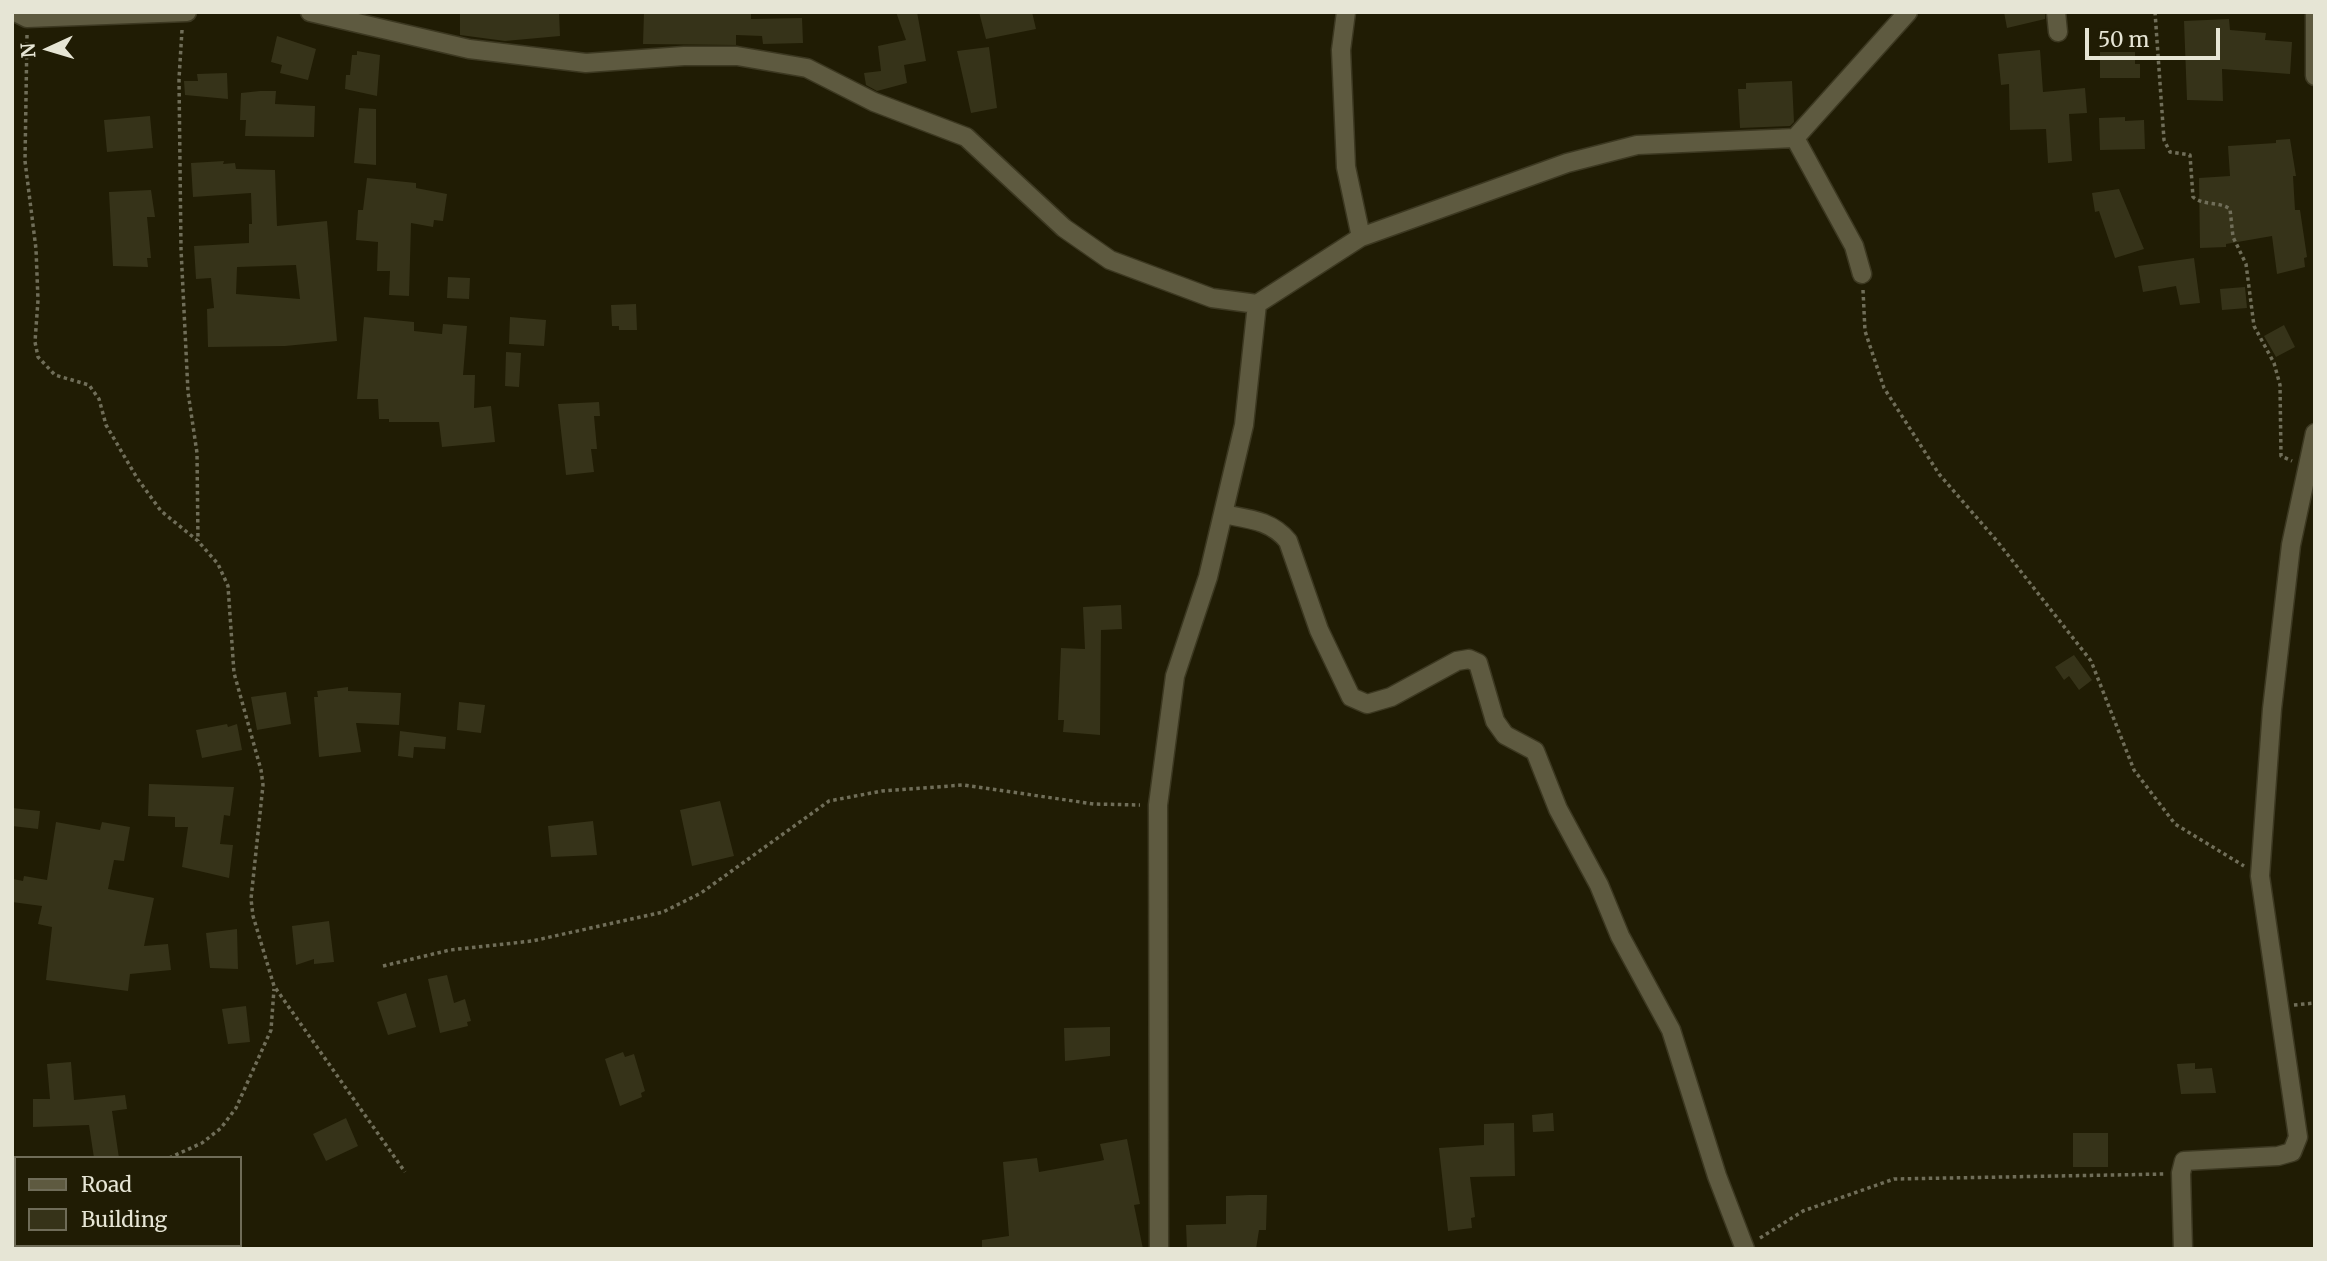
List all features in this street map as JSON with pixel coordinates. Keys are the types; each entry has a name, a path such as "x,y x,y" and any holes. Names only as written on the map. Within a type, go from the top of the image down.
{"street":[{"path":"310,12 469,49 586,63 684,56 737,56 807,68 874,102 967,137 1064,228 1110,260 1212,298 1257,304 1288,287 1362,237 1567,163 1637,145 1795,138 1908,12"},
{"path":"1346,12 1341,50 1346,167 1362,237"},
{"path":"2056,12 2058,32"},
{"path":"21,15 182,13"},
{"path":"2315,15 2315,76"},
{"path":"1795,138 1854,246 1862,274"},
{"path":"1159,1249 1158,805 1175,676 1208,577 1244,425 1257,304"},
{"path":"2183,1249 2181,1173 2184,1161 2197,1158 2278,1156 2292,1152 2298,1137 2260,876 2272,709 2291,545 2315,433"},
{"path":"1223,513 1261,521 1278,529 1288,541 1319,630 1351,697 1367,704 1391,697 1457,661 1469,659 1478,663 1495,721 1505,735 1535,751 1558,809 1599,884 1620,936 1671,1030 1717,1176 1745,1248"}],"path":[{"path":"2155,12 2164,140 2170,152 2190,155 2193,197 2201,203 2223,205 2230,209 2233,237 2246,264 2254,326 2274,363 2280,385 2281,456 2306,468"},
{"path":"182,13 179,79 181,249 188,392 197,453 198,541"},
{"path":"21,15 25,161 36,249 38,300 35,342 38,357 55,375 89,385 99,400 106,425 137,478 161,510 198,541 218,564 228,586 234,673 263,785 251,898 253,916 274,986 405,1172"},
{"path":"1862,274 1865,331 1884,388 1938,474 1997,541 2091,661 2134,770 2175,824 2260,876"},
{"path":"383,966 450,950 532,942 663,912 701,893 828,802 882,791 963,785 1094,804 1158,805"},
{"path":"173,1156 202,1143 220,1128 236,1108 271,1030 274,986"},
{"path":"1745,1248 1803,1211 1894,1179 2181,1173"}],"building":[{"path":"460,12 559,12 560,36 505,41 460,35"},
{"path":"644,12 751,12 751,19 802,18 803,43 763,44 762,36 736,35 736,45 643,44"},
{"path":"896,12 917,12 926,61 904,65 907,83 877,91 866,85 864,73 881,71 878,46 906,40"},
{"path":"979,12 1032,12 1036,29 986,39"},
{"path":"2004,12 2045,12 2045,19 2007,28"},
{"path":"2229,19 2230,30 2266,33 2265,40 2292,42 2290,74 2222,69 2223,101 2187,100 2184,21"},
{"path":"277,36 316,49 308,80 280,73 282,65 271,62"},
{"path":"989,47 997,108 971,113 957,51"},
{"path":"2040,50 2043,92 2085,88 2087,113 2069,114 2072,161 2048,163 2046,129 2010,130 2009,84 2001,85 1998,54"},
{"path":"357,51 380,55 377,96 345,89 352,55 357,55"},
{"path":"2100,52 2135,52 2135,64 2140,64 2140,78 2100,78"},
{"path":"227,73 228,99 185,95 184,81 198,81 197,74"},
{"path":"1792,81 1794,122 1790,126 1740,128 1738,89 1746,89 1746,83"},
{"path":"276,91 275,104 315,106 314,137 245,136 246,120 240,120 241,93"},
{"path":"359,108 376,109 376,165 354,163"},
{"path":"150,116 153,148 107,152 104,120"},
{"path":"2125,117 2125,121 2144,120 2145,149 2100,150 2099,118"},
{"path":"2290,139 2296,176 2293,176 2295,210 2300,210 2307,257 2304,258 2305,267 2277,274 2272,236 2226,244 2226,247 2200,248 2199,178 2230,176 2228,146 2276,143 2276,140"},
{"path":"224,161 223,164 235,163 236,169 275,170 277,226 327,221 337,341 285,346 208,347 207,309 214,308 211,278 196,279 194,246 249,243 249,224 252,224 251,193 193,197 191,163","holes":["296,265 300,299 236,294 237,267"]},
{"path":"367,178 416,183 416,188 447,194 443,221 434,220 433,227 411,223 409,296 389,295 390,271 377,271 378,242 356,240 358,210 363,210"},
{"path":"2119,189 2144,249 2115,258 2099,211 2095,212 2092,193"},
{"path":"151,190 155,217 147,217 151,258 147,258 148,267 113,266 109,192"},
{"path":"2194,258 2200,303 2180,305 2176,286 2143,292 2138,266"},
{"path":"448,277 470,278 469,299 447,298"},
{"path":"2245,287 2247,308 2222,310 2220,289"},
{"path":"636,304 637,330 619,330 619,326 612,326 611,305"},
{"path":"364,317 414,322 414,331 442,334 443,324 467,326 463,375 475,375 474,408 491,406 495,442 442,447 439,422 389,422 389,419 379,419 378,399 357,399"},
{"path":"510,317 546,320 544,346 509,344"},
{"path":"2284,325 2295,347 2276,357 2264,336"},
{"path":"506,352 521,353 519,387 505,386"},
{"path":"599,402 600,416 594,416 597,449 591,449 594,472 566,475 558,404"},
{"path":"1121,605 1122,629 1101,630 1100,735 1063,732 1064,720 1058,720 1061,648 1085,649 1083,607"},
{"path":"2074,655 2092,680 2079,690 2069,676 2064,680 2055,667"},
{"path":"348,687 348,691 401,693 399,725 356,723 361,752 319,757 314,697 318,697 317,691"},
{"path":"286,692 291,724 257,730 251,697"},
{"path":"459,702 485,705 481,733 457,730"},
{"path":"227,724 228,727 237,724 242,750 202,758 196,730"},
{"path":"400,731 446,737 445,749 414,747 413,758 398,756"},
{"path":"149,784 234,787 230,816 224,815 220,844 233,845 229,878 182,867 188,827 175,827 175,817 148,816"},
{"path":"720,801 734,856 692,866 680,810"},
{"path":"12,808 40,811 38,829 12,826"},
{"path":"593,821 597,855 551,857 548,826"},
{"path":"56,822 100,830 102,822 130,827 124,861 114,860 108,889 154,898 144,946 168,944 171,970 130,974 128,991 46,980 52,927 38,924 42,906 12,902 12,886 13,879 23,881 24,876 47,880"},
{"path":"329,921 334,962 314,964 314,959 296,965 292,926"},
{"path":"237,929 238,969 210,968 206,933"},
{"path":"447,975 454,1003 465,999 471,1021 467,1022 468,1026 440,1033 428,979"},
{"path":"406,993 416,1027 388,1035 377,1002"},
{"path":"246,1006 250,1042 228,1044 222,1009"},
{"path":"1110,1027 1110,1056 1065,1061 1064,1028"},
{"path":"623,1052 625,1057 634,1054 645,1091 641,1093 642,1097 620,1106 605,1059"},
{"path":"71,1062 74,1100 125,1095 127,1109 112,1111 119,1156 94,1156 89,1125 33,1127 33,1099 50,1099 47,1064"},
{"path":"2195,1063 2195,1069 2212,1068 2216,1093 2181,1094 2177,1064"},
{"path":"1553,1113 1554,1131 1533,1132 1532,1115"},
{"path":"346,1118 358,1146 326,1161 313,1134"},
{"path":"1514,1123 1515,1176 1470,1177 1475,1217 1471,1218 1472,1228 1448,1231 1439,1148 1484,1145 1484,1124"},
{"path":"2073,1133 2108,1133 2108,1167 2073,1167"},
{"path":"1127,1139 1140,1204 1134,1205 1143,1249 982,1249 982,1240 1009,1236 1003,1162 1037,1158 1039,1172 1100,1161 1104,1160 1100,1144"},
{"path":"1267,1195 1266,1230 1259,1230 1256,1249 1187,1249 1186,1225 1226,1224 1226,1196"}]}
